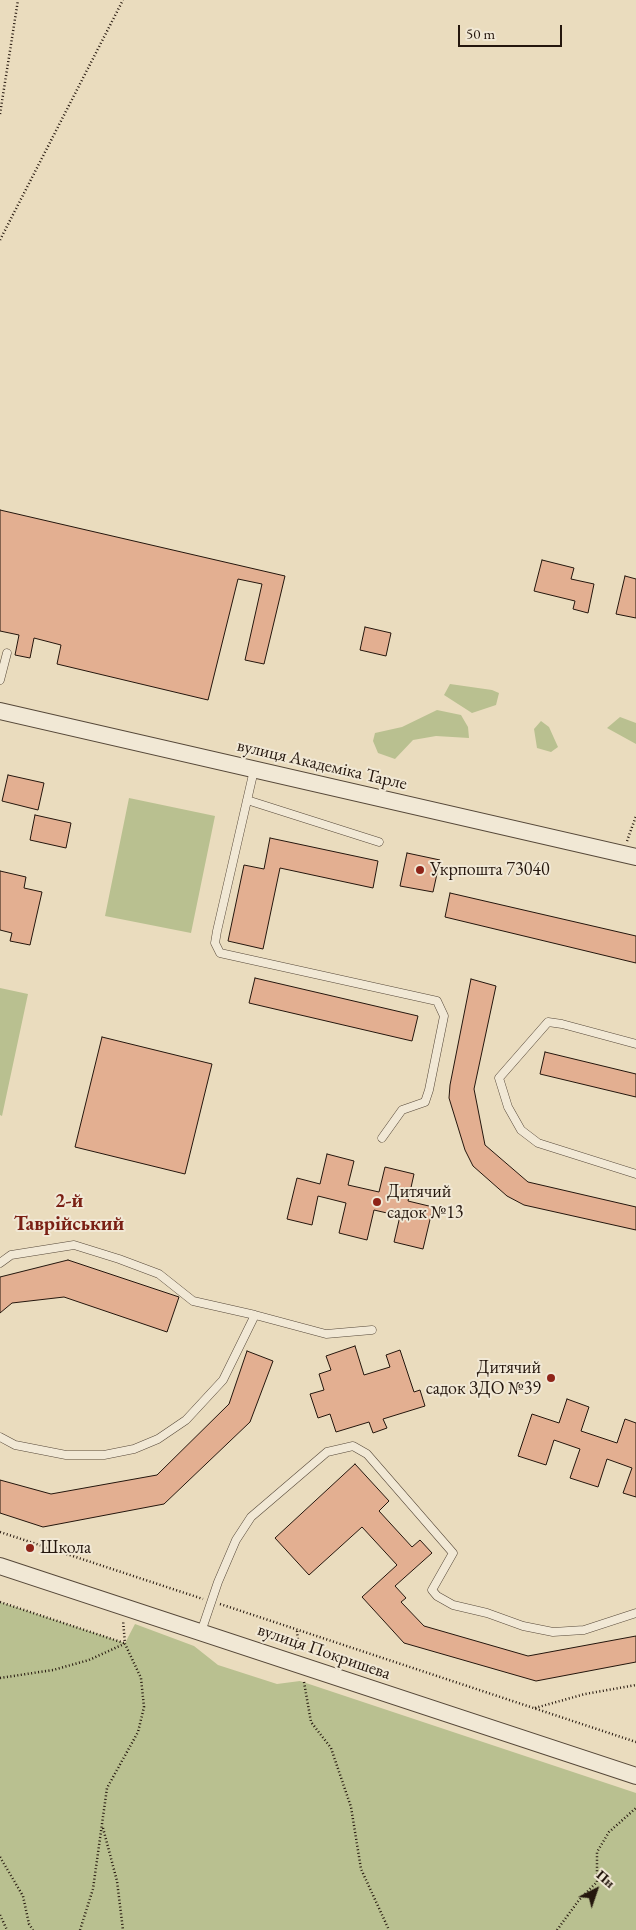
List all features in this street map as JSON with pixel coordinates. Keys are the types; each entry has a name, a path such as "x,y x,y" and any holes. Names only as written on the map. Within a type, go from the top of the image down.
{"street":[{"name":"вулиця Академіка Тарле","path":"0,711 629,855"},
{"name":"вулиця Покришева","path":"0,1566 636,1776"}],"lane":[{"path":"0,680 7,653"},
{"path":"254,770 216,931 215,943 220,953 437,1001 444,1016 425,1102 402,1110 382,1138"},
{"path":"247,800 379,842"},
{"path":"636,1044 548,1022 499,1078 508,1107 520,1130 538,1143 636,1174"},
{"path":"0,1263 12,1255 74,1245 159,1274 192,1301 326,1334 372,1330"},
{"path":"0,1437 16,1445 66,1455 104,1455 134,1449 158,1439 186,1420 223,1380 255,1315"},
{"path":"201,1632 211,1601 236,1540 251,1518 328,1452 353,1446 367,1454 453,1553 432,1590 437,1596 453,1605 487,1613 523,1626 553,1632 584,1630 636,1612"}],"path":[{"path":"0,114 18,0"},
{"path":"0,240 123,0"},
{"path":"629,855 636,816"},
{"path":"0,1532 636,1742"},
{"path":"0,1602 125,1644"},
{"path":"80,1930 93,1888 107,1788 138,1732 144,1707 141,1678 125,1644 123,1626 124,1606"},
{"path":"297,1631 300,1664 312,1722 331,1748 351,1807 361,1870 388,1930"},
{"path":"0,1678 53,1670 89,1660 125,1644"},
{"path":"533,1708 585,1694 636,1685"},
{"path":"557,1930 579,1900 597,1882 596,1852 609,1832 636,1808"},
{"path":"103,1826 117,1881 123,1930"},
{"path":"0,1856 22,1896 29,1924 33,1930"},
{"path":"0,1915 7,1930"}],"green space":[{"path":"450,684 492,690 499,693 496,705 472,713 444,695"},
{"path":"437,710 461,715 468,727 469,738 436,736 413,740 395,759 378,753 373,741 375,733 402,727"},
{"path":"620,717 636,723 636,744 607,728"},
{"path":"541,721 549,727 558,747 551,752 537,748 534,729"},
{"path":"129,798 215,816 191,933 105,916"},
{"path":"0,988 28,994 2,1116 0,1115"},
{"path":"0,1602 125,1643 135,1624 194,1646 218,1665 277,1684 300,1681 636,1793 636,1930 0,1930"}],"building":[{"path":"0,510 285,576 264,664 245,660 262,584 238,579 208,700 57,664 61,645 34,638 30,658 15,655 19,635 0,631"},
{"path":"542,560 574,568 571,579 594,584 588,613 573,609 575,601 534,591"},
{"path":"625,576 636,579 636,618 616,614"},
{"path":"365,627 391,633 386,656 360,650"},
{"path":"8,775 44,783 38,810 2,801"},
{"path":"35,815 71,823 66,848 30,840"},
{"path":"270,838 378,861 373,888 280,868 263,949 228,941 244,865 264,869"},
{"path":"407,853 440,860 433,892 400,886"},
{"path":"0,871 26,877 24,888 42,892 30,945 10,941 12,933 0,930"},
{"path":"450,893 636,936 636,963 445,917"},
{"path":"255,978 418,1016 412,1041 249,1003"},
{"path":"471,979 496,986 474,1089 485,1145 528,1182 636,1207 636,1230 524,1205 507,1196 473,1166 465,1150 449,1098"},
{"path":"102,1037 212,1064 185,1174 75,1147"},
{"path":"545,1052 636,1074 636,1097 540,1074"},
{"name":"Дитячий садок №13","path":"327,1154 354,1161 348,1185 379,1192 385,1167 414,1174 408,1201 433,1207 423,1249 394,1242 400,1216 374,1210 367,1240 339,1233 346,1203 318,1196 312,1225 287,1219 297,1178 320,1184"},
{"path":"68,1260 179,1297 167,1332 64,1297 12,1303 0,1313 0,1277"},
{"path":"355,1346 364,1375 390,1367 386,1355 400,1350 414,1392 420,1390 425,1406 383,1419 387,1428 373,1433 369,1422 336,1432 330,1414 318,1418 310,1394 324,1390 319,1374 331,1370 326,1356"},
{"path":"247,1351 273,1361 250,1422 164,1504 43,1527 0,1513 0,1480 51,1494 157,1475 229,1404"},
{"path":"567,1399 589,1407 581,1431 617,1443 625,1419 636,1423 636,1497 623,1493 632,1468 607,1459 598,1487 570,1478 580,1449 554,1440 546,1465 518,1456 532,1414 559,1423"},
{"path":"355,1464 389,1501 379,1511 412,1547 420,1540 432,1553 395,1586 406,1598 401,1602 424,1626 528,1656 636,1636 636,1662 536,1681 404,1643 362,1597 397,1565 362,1527 309,1575 275,1538"}],"place":[{"name":"Укрпошта 73040","path":"420,870"},
{"name":"Дитячий садок №13","path":"377,1202"},
{"name":"Дитячий садок ЗДО №39","path":"551,1378"},
{"name":"Школа","path":"30,1548"}],"district":[{"name":"2-й Таврійський","path":"69,1214"}]}
